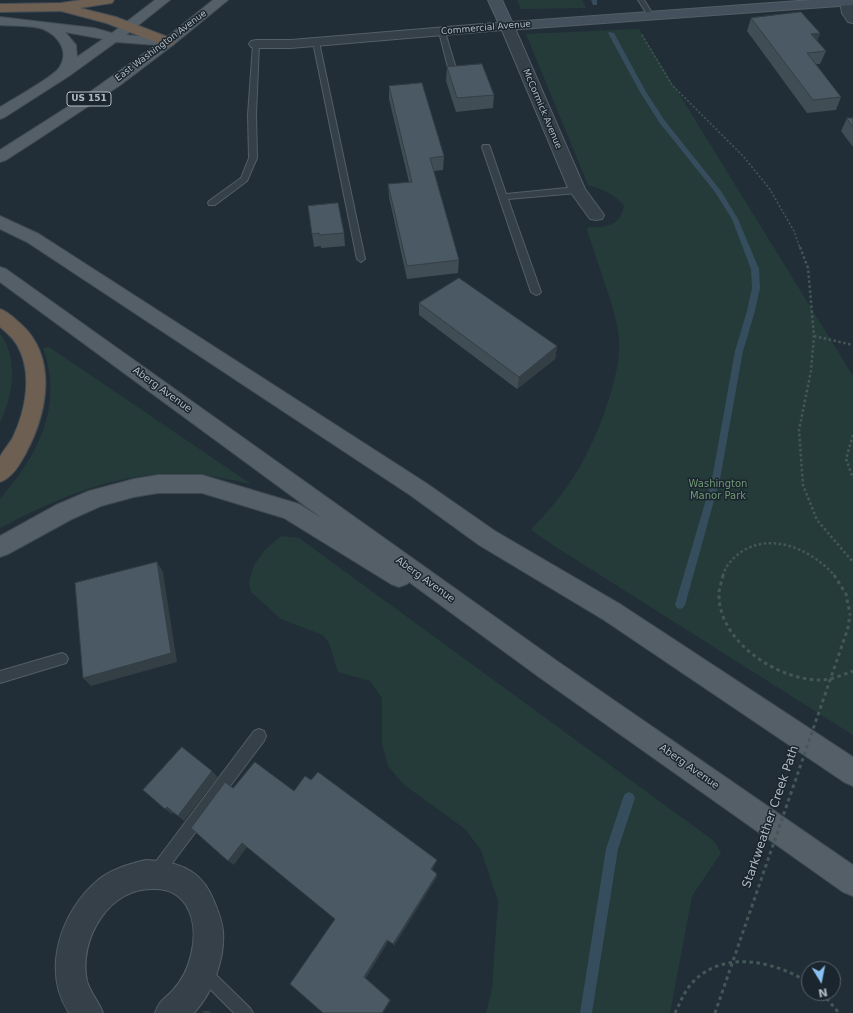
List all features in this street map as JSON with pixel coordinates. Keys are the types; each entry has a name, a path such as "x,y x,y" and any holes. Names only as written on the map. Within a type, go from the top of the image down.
{"highway":[{"path":"0,8 60,7 107,0"},
{"path":"60,7 90,14 130,27 168,42"},
{"path":"0,316 26,343 34,364 35,378 33,404 28,424 15,452 0,473"}],"main road":[{"path":"0,114 115,38 163,0"},
{"name":"East Washington Avenue","path":"4,155 68,114 131,70 221,0"},
{"path":"0,21 94,32 115,38 168,42"},
{"path":"47,26 64,37 70,49 71,59 64,73"},
{"path":"0,222 33,238 411,485 487,538 612,612 853,773"},
{"name":"Aberg Avenue","path":"0,273 548,669 853,882"},
{"path":"0,547 64,512 97,498 134,488 158,484 202,484 291,511 548,669"}],"street":[{"name":"McCormick Avenue","path":"495,0 577,190 596,215"},
{"name":"Commercial Avenue","path":"716,10 735,5 773,0"},
{"name":"Commercial Avenue","path":"256,44 316,42 507,26 633,18 716,10 765,8 849,1"},
{"path":"849,1 850,14 853,19"},
{"path":"88,1013 76,994 70,971 72,947 81,922 95,902 114,886 134,876 155,873 175,877 192,888 204,908 210,932 206,959 196,985 178,1008 170,1013"}],"lane":[{"path":"641,0 651,16"},
{"path":"442,32 454,75"},
{"path":"316,42 361,260"},
{"path":"212,203 244,179 253,158 252,115 256,44"},
{"path":"486,147 536,292"},
{"path":"503,197 577,190"},
{"path":"0,677 62,659"},
{"path":"155,873 259,736"},
{"path":"202,971 245,1013"}],"path":[{"path":"633,18 672,85 743,156 768,188 794,231 808,268 814,336 811,371 800,430 803,485 817,520 853,562"},
{"path":"814,336 853,345"},
{"path":"853,435 846,458 853,478"},
{"name":"Starkweather Creek Path","path":"715,1013 747,916 822,700 830,679 833,672 848,628 850,614 848,600 843,588 834,574 805,552 788,546 761,544 749,548 731,560 720,583 719,595 722,609 727,623 736,638 761,662 777,670 806,679 827,679 834,677 840,676 853,671"},
{"path":"675,1013 684,994 693,982 717,967 730,963 751,961 768,964 784,968 801,978"},
{"path":"829,1001 839,1013"}],"green space":[{"path":"517,0 582,0 586,8 521,9"},
{"name":"Washington Manor Park","path":"639,29 853,376 853,735 531,530 562,494 578,470 593,441 607,406 617,370 619,338 611,302 587,230 588,227 601,227 616,222 622,213 624,206 612,195 588,185 526,34"},
{"path":"0,333 6,343 10,355 12,378 8,401 0,423"},
{"path":"49,347 251,484 194,474 168,474 118,480 93,487 46,505 0,528 0,499 26,465 44,429 49,410 50,390 49,369 43,348"},
{"path":"281,536 299,538 714,841 721,853 692,896 670,1013 486,1013 492,989 498,901 481,850 465,829 403,784 388,766 382,743 382,698 370,681 338,672 329,643 323,635 281,619 251,592 249,583 254,565 266,549"}],"building":[{"path":"801,12 820,33 811,34 826,51 807,53 841,97 813,100 751,18"},
{"path":"482,64 494,95 457,98 447,67"},
{"path":"422,83 444,156 430,158 459,260 407,266 388,184 412,182 389,86"},
{"path":"847,118 853,118 853,127"},
{"path":"338,203 344,233 319,235 319,233 312,234 308,206"},
{"path":"459,278 557,346 519,377 419,303"},
{"path":"157,562 171,653 83,678 75,583"},
{"path":"182,747 212,771 178,816 167,807 165,809 143,790"},
{"path":"255,762 294,791 305,776 311,780 318,772 437,860 431,869 437,874 393,944 387,940 364,977 390,1000 382,1013 323,1013 290,984 335,919 242,843 228,861 191,828 225,782 233,788"}],"waterway":[{"path":"594,0 595,4"},
{"path":"611,33 643,92 662,122 718,191 735,219 755,269 756,288 739,351 716,479 680,605"},
{"path":"586,1013 612,849 629,798"}]}
